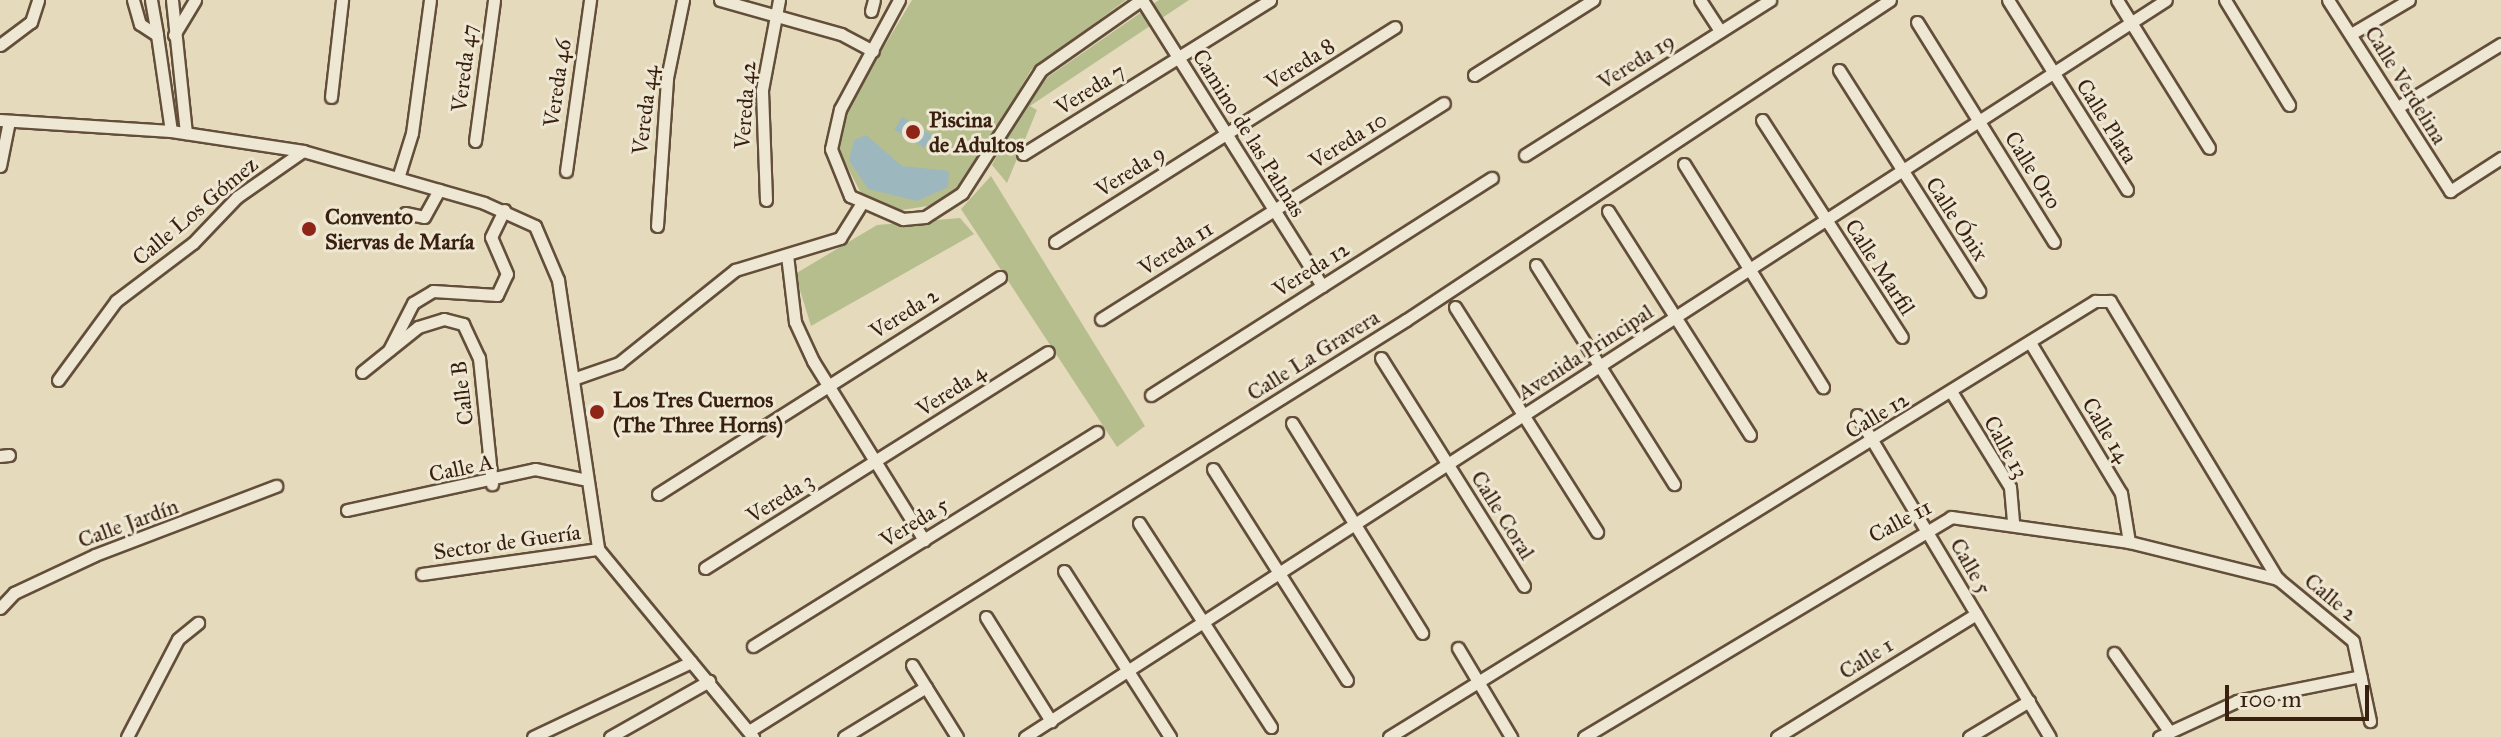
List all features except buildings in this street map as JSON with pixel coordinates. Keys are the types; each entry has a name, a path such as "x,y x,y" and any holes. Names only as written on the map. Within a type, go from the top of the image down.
{"street":[{"path":"0,45 31,22 38,0"},
{"path":"133,0 140,24 157,35"},
{"path":"151,0 171,131"},
{"path":"172,0 173,35 186,133"},
{"path":"173,35 195,0"},
{"path":"331,97 342,0"},
{"path":"398,178 412,133 430,0"},
{"name":"Vereda 47","path":"475,141 494,0"},
{"name":"Vereda 46","path":"566,171 590,0"},
{"name":"Vereda 44","path":"657,226 667,78 683,0"},
{"path":"720,0 775,13 873,51"},
{"name":"Vereda 42","path":"766,200 762,90 779,0"},
{"path":"899,0 832,127 839,178 861,205 903,219 947,206 1041,70 1141,0"},
{"name":"Camino de las Palmas","path":"1141,0 1322,286"},
{"name":"Vereda 7","path":"1023,154 1270,0"},
{"path":"1474,75 1593,0"},
{"path":"1700,0 1720,31"},
{"name":"Vereda 19","path":"1525,155 1770,0"},
{"name":"Calle La Gravera","path":"751,734 1406,320 1890,0"},
{"name":"Calle Plata","path":"2008,0 2127,190"},
{"path":"2117,0 2209,148"},
{"name":"Avenida Principal","path":"1025,737 1282,575 1749,268 2166,0"},
{"path":"2225,0 2289,105"},
{"name":"Calle Verdelina","path":"2328,0 2450,191 2501,158"},
{"path":"2351,34 2409,0"},
{"name":"Calle Oro","path":"1917,22 2054,242"},
{"name":"Vereda 8","path":"1226,134 1395,27"},
{"path":"2398,107 2501,44"},
{"name":"Calle Ónix","path":"1839,70 1979,291"},
{"name":"Vereda 10","path":"1273,210 1444,103"},
{"name":"Calle Marfil","path":"1762,120 1902,337"},
{"path":"0,166 4,121 171,131 303,151 504,210 535,226 552,258 573,379 583,479 598,549 751,734"},
{"name":"Vereda 9","path":"1055,242 1226,134"},
{"name":"Calle Los Gómez","path":"58,380 116,301 193,243 237,197 303,151"},
{"path":"1684,164 1823,387"},
{"name":"Vereda 12","path":"1151,395 1492,178"},
{"path":"405,213 424,217 439,190"},
{"path":"573,379 619,363 735,270 840,238 861,205"},
{"path":"389,351 413,303 433,291 497,295 507,274 491,237 504,210"},
{"name":"Vereda 11","path":"1101,319 1273,210"},
{"path":"1608,211 1750,435"},
{"path":"787,255 795,322 924,540"},
{"path":"1536,265 1674,484"},
{"name":"Vereda 2","path":"658,494 1000,277"},
{"name":"Calle 12","path":"1389,737 1952,393 2095,301 2110,301 2278,579"},
{"path":"1455,307 1597,532"},
{"name":"Calle B","path":"362,372 418,327 444,319 463,324 479,358 492,484"},
{"name":"Calle 14","path":"2031,344 2121,493 2129,542"},
{"name":"Vereda 4","path":"876,462 1048,352"},
{"name":"Calle Coral","path":"1381,358 1524,586"},
{"name":"Calle 13","path":"1952,393 2010,487 2013,525"},
{"name":"Calle 5","path":"1857,415 2050,737"},
{"path":"1292,423 1422,633"},
{"name":"Vereda 5","path":"753,646 1097,432"},
{"name":"Vereda 3","path":"705,568 876,462"},
{"name":"Calle A","path":"347,510 492,484 535,469 583,479"},
{"path":"1213,469 1347,680"},
{"name":"Calle Jardín","path":"0,608 14,593 95,555 276,486"},
{"name":"Calle 11","path":"1584,737 1925,526 1951,517 2129,542 2278,579"},
{"path":"1139,523 1271,727"},
{"name":"Sector de Guería","path":"422,574 598,549"},
{"path":"1064,571 1170,737"},
{"name":"Calle 2","path":"2278,579 2353,641 2370,721"},
{"name":"Calle 1","path":"1777,737 1976,614"},
{"path":"986,617 1051,721"},
{"path":"127,737 178,639 198,623"},
{"path":"1458,648 1511,737"},
{"path":"2114,653 2164,734 2237,701 2361,676"},
{"path":"533,737 691,662"},
{"path":"912,665 957,737"},
{"path":"610,737 709,681"},
{"path":"844,737 926,687"},
{"path":"1969,737 2029,701"}],"green space":[{"path":"912,0 1126,0 1031,70 962,187 941,204 895,211 862,195 839,151 846,110"},
{"path":"1159,0 1189,0 1030,106 1037,110 1007,183 992,165 1032,88"},
{"path":"991,176 1145,426 1117,447 961,209"},
{"path":"960,218 974,234 811,326 795,274 877,225"}],"water":[{"name":"Piscina de Adultos","path":"902,117 932,135 924,148 894,130"},
{"path":"866,135 902,166 949,171 948,187 917,201 868,189 849,160 854,140"}],"place":[{"name":"Piscina de Adultos","path":"913,132"},
{"name":"Convento Siervas de María","path":"309,229"},
{"name":"Los Tres Cuernos (The Three Horns)","path":"597,412"}]}
